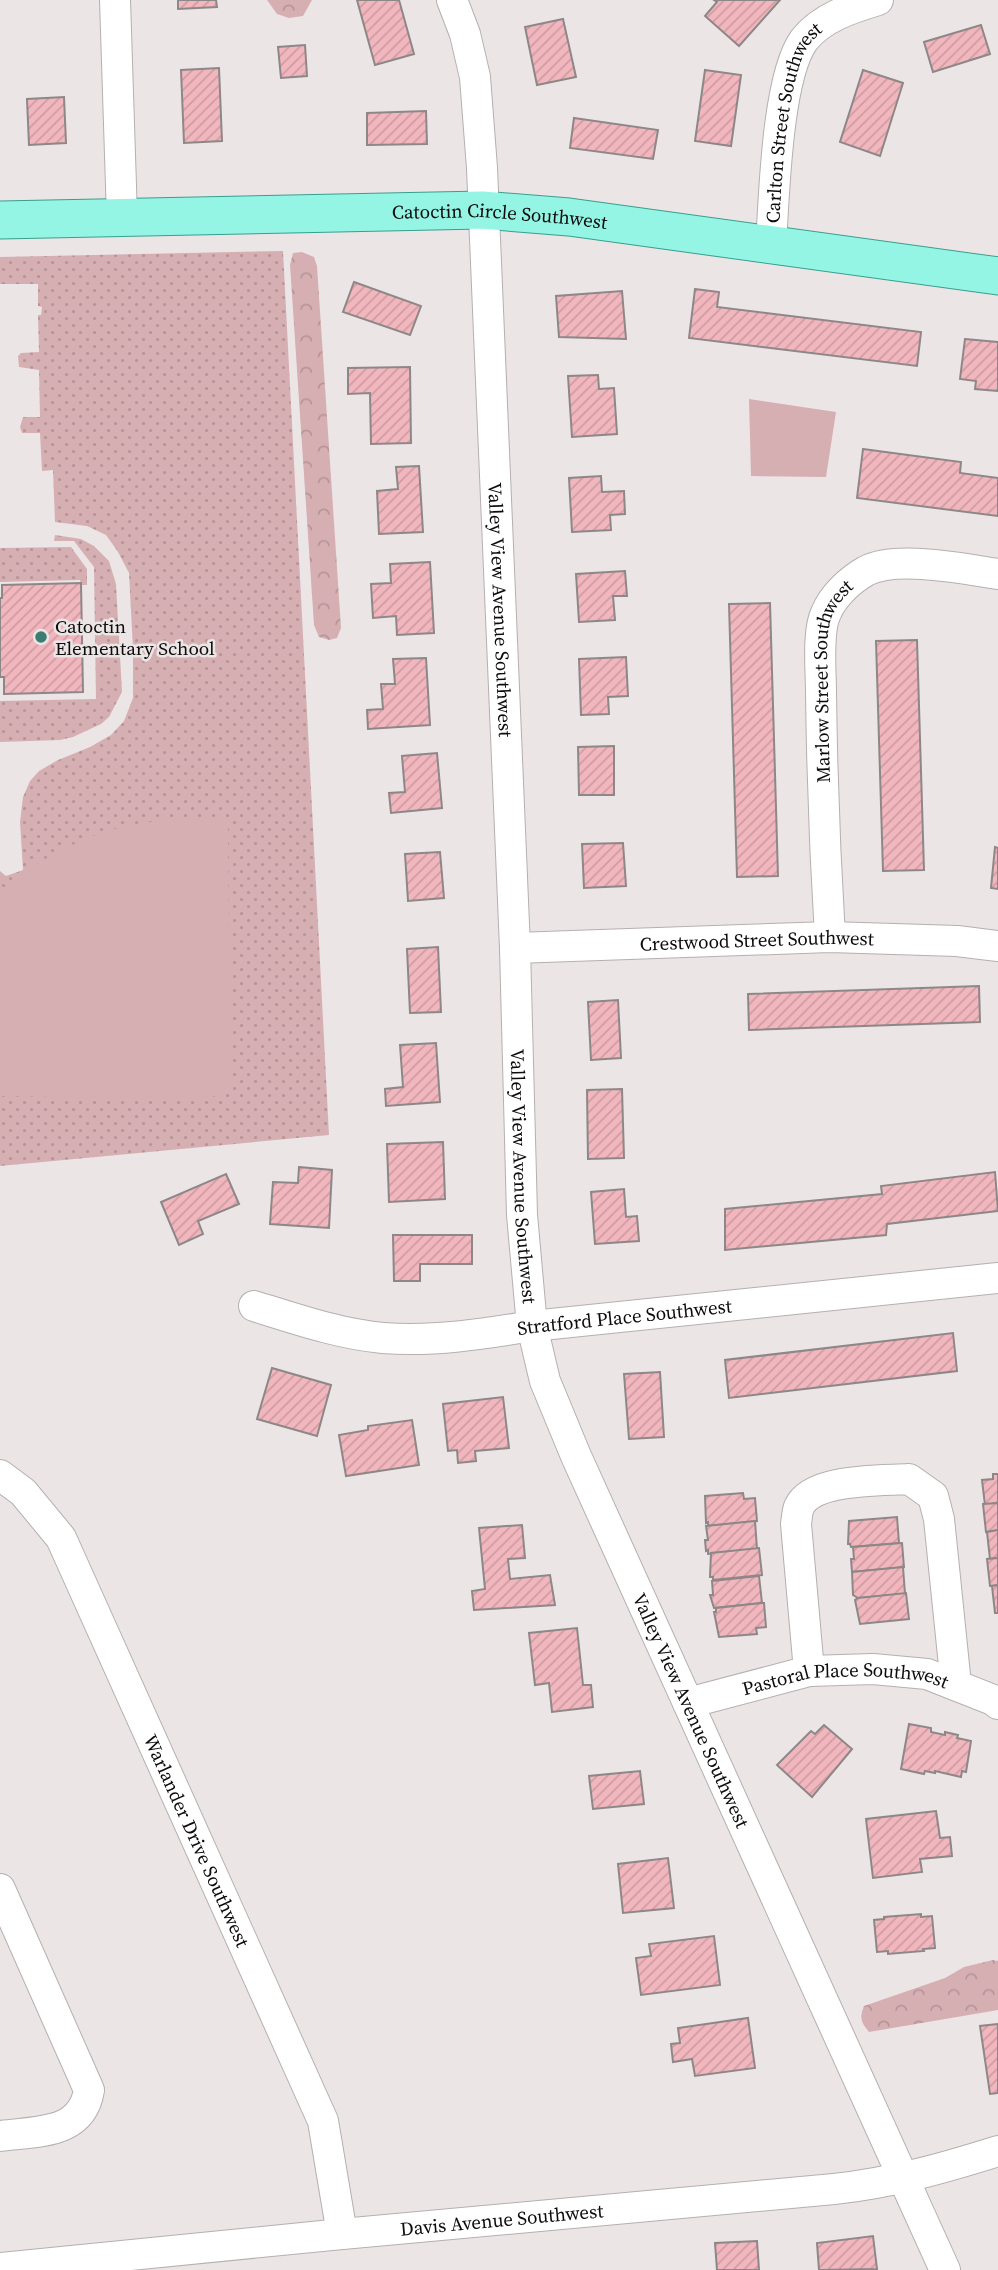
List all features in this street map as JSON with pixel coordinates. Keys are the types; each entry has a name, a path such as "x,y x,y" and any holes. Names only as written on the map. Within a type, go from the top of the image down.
{"main road":[{"name":"Catoctin Circle Southwest","path":"0,220 482,210 569,217 998,276"}],"street":[{"path":"115,0 122,218"},
{"name":"Valley View Avenue Southwest","path":"452,0 465,34 475,77 482,168 515,948 522,1215 533,1326 545,1381 576,1456 945,2270"},
{"name":"Carlton Street Southwest","path":"771,245 778,155 788,81 795,59 804,40 823,23 847,9 878,0"},
{"name":"Marlow Street Southwest","path":"830,937 821,723 821,643 825,614 842,590 868,570 899,564 942,566 998,574"},
{"name":"Crestwood Street Southwest","path":"515,948 830,937 957,941 998,946"},
{"name":"Stratford Place Southwest","path":"254,1306 335,1329 383,1338 432,1339 533,1326 998,1278"},
{"name":"Warlander Drive Southwest","path":"0,1475 23,1492 61,1538 73,1563 323,2121 342,2234"},
{"path":"809,1671 796,1524 799,1506 811,1493 825,1486 909,1479 933,1496 939,1518 956,1685"},
{"name":"Pastoral Place Southwest","path":"688,1703 809,1671 873,1669 927,1674 998,1704"},
{"path":"0,1889 89,2090 86,2105 78,2118 63,2126 0,2136"},
{"name":"Davis Avenue Southwest","path":"0,2269 878,2184 998,2151"}],"green space":[{"path":"267,0 312,0 303,16 289,18 277,14"},
{"path":"283,251 329,1135 0,1166 0,871 6,876 23,870 20,822 23,797 30,781 39,771 58,760 111,735 124,721 133,698 133,649 129,573 106,535 87,526 55,522 53,470 42,471 40,433 22,433 20,427 23,417 40,417 39,370 19,367 18,356 21,353 39,352 38,315 41,315 42,307 38,306 38,284 0,284 0,257"},
{"path":"302,252 314,257 317,266 341,628 337,638 329,640 319,637 314,625 290,265 293,253"},
{"path":"749,399 836,412 826,477 751,476"},
{"path":"55,535 81,539 94,546 109,561 116,584 122,692 109,717 101,724 73,737 60,740 0,742 0,701 96,699 94,567 74,541 54,541"},
{"path":"71,547 87,569 87,585 81,585 80,580 0,582 0,548"},
{"path":"174,819 228,820 230,1089 208,1099 0,1096 0,902 21,876 69,846 126,826"},
{"path":"998,1961 998,2010 869,2032 863,2023 861,2017 864,2006 945,1978 964,1967"}],"building":[{"path":"178,0 216,0 217,7 178,9"},
{"path":"357,0 399,0 414,54 375,65"},
{"path":"714,0 780,0 739,46 705,16 717,2"},
{"path":"563,19 576,77 537,85 525,27"},
{"path":"981,25 990,54 933,72 924,42"},
{"path":"305,45 307,76 281,78 278,47"},
{"path":"219,68 222,141 184,143 181,70"},
{"path":"705,70 741,75 731,146 695,141"},
{"path":"863,70 903,83 880,156 840,142"},
{"path":"64,97 66,143 29,145 27,99"},
{"path":"426,111 427,144 367,145 367,113"},
{"path":"574,118 658,130 653,159 570,148"},
{"path":"354,282 421,306 410,335 343,312"},
{"path":"695,289 719,292 717,307 921,332 917,366 689,338"},
{"path":"622,291 626,339 559,337 556,296"},
{"path":"965,339 998,342 998,391 975,389 976,381 960,379"},
{"path":"410,367 411,443 371,444 370,393 348,394 348,368"},
{"path":"598,375 599,389 614,388 617,434 572,437 568,376"},
{"path":"863,449 961,462 960,473 998,478 998,516 857,498"},
{"path":"419,466 423,532 379,534 377,491 398,489 396,467"},
{"path":"601,476 602,492 624,491 625,514 610,515 611,530 572,532 569,478"},
{"path":"430,562 434,633 397,635 396,616 373,618 371,584 391,583 390,564"},
{"path":"625,571 627,596 613,596 615,620 579,622 576,574"},
{"name":"Catoctin Elementary School","path":"81,583 83,692 4,694 4,677 0,677 2,585"},
{"path":"770,603 778,876 737,877 729,604"},
{"path":"917,640 924,870 883,871 876,641"},
{"path":"626,657 628,696 608,697 609,714 581,715 579,659"},
{"path":"426,658 430,725 368,729 367,710 383,709 381,684 395,684 393,659"},
{"path":"614,746 614,795 579,795 578,747"},
{"path":"437,753 442,808 391,813 389,793 405,792 402,756"},
{"path":"623,843 626,886 584,888 582,844"},
{"path":"995,847 998,848 998,889 991,888"},
{"path":"440,852 444,898 408,901 405,854"},
{"path":"438,947 441,1012 410,1013 407,949"},
{"path":"979,986 980,1022 749,1030 748,994"},
{"path":"618,1000 621,1058 591,1060 588,1002"},
{"path":"436,1043 440,1102 386,1106 385,1089 403,1087 400,1045"},
{"path":"622,1089 624,1158 588,1159 587,1090"},
{"path":"443,1142 445,1199 389,1202 387,1144"},
{"path":"299,1167 332,1170 329,1228 270,1224 273,1182 298,1183"},
{"path":"995,1172 998,1211 887,1224 886,1235 725,1250 725,1209 882,1194 881,1186"},
{"path":"226,1174 239,1204 198,1221 203,1234 179,1245 161,1202"},
{"path":"624,1189 626,1217 637,1216 639,1241 595,1244 591,1192"},
{"path":"393,1235 472,1235 472,1264 420,1264 420,1281 394,1281"},
{"path":"953,1333 957,1371 729,1398 725,1360"},
{"path":"272,1368 331,1385 317,1436 257,1419"},
{"path":"660,1372 664,1437 629,1439 624,1374"},
{"path":"503,1397 509,1448 475,1451 476,1461 458,1463 457,1450 448,1451 443,1404"},
{"path":"412,1420 419,1465 346,1476 339,1435 368,1430 368,1426"},
{"path":"993,1474 998,1474 998,1503 985,1505 982,1480 993,1479"},
{"path":"743,1493 744,1499 755,1498 757,1521 708,1526 705,1496"},
{"path":"998,1503 998,1530 986,1532 983,1504"},
{"path":"897,1517 899,1543 851,1547 848,1544 849,1521"},
{"path":"755,1521 757,1549 708,1554 708,1550 706,1551 706,1526"},
{"path":"522,1525 525,1558 508,1559 510,1579 550,1575 555,1605 474,1610 472,1591 485,1589 479,1528"},
{"path":"998,1530 998,1558 990,1559 987,1532"},
{"path":"902,1543 904,1567 852,1572 853,1547"},
{"path":"759,1548 762,1575 713,1580 713,1577 710,1577 711,1553"},
{"path":"998,1558 998,1585 990,1586 987,1559"},
{"path":"903,1567 905,1594 858,1598 853,1595 852,1572"},
{"path":"759,1576 762,1603 714,1608 710,1595 713,1595 712,1581"},
{"path":"998,1585 998,1613 995,1613 992,1586"},
{"path":"906,1593 909,1619 860,1624 855,1600"},
{"path":"764,1603 766,1627 756,1628 757,1634 719,1637 714,1612 716,1608"},
{"path":"577,1628 583,1685 591,1685 593,1707 552,1712 549,1683 535,1685 529,1633"},
{"path":"909,1724 931,1728 931,1732 958,1735 957,1738 971,1741 966,1772 962,1771 961,1777 935,1771 925,1771 924,1774 901,1769"},
{"path":"824,1725 852,1749 812,1797 777,1765 811,1731 815,1734"},
{"path":"640,1771 644,1804 593,1809 589,1776"},
{"path":"936,1811 940,1838 950,1837 952,1856 920,1859 922,1872 873,1878 866,1819"},
{"path":"668,1858 674,1908 623,1913 618,1864"},
{"path":"921,1914 921,1917 932,1916 935,1948 888,1954 888,1951 877,1952 874,1920"},
{"path":"714,1936 720,1985 641,1995 636,1958 651,1956 649,1944"},
{"path":"748,2018 755,2068 695,2076 692,2059 673,2062 671,2044 680,2043 678,2028"},
{"path":"998,2024 998,2093 990,2094 980,2026"},
{"path":"873,2236 877,2269 819,2270 817,2243"},
{"path":"757,2241 759,2270 717,2270 715,2243"}],"place":[{"name":"Catoctin Elementary School","path":"41,637"}]}
